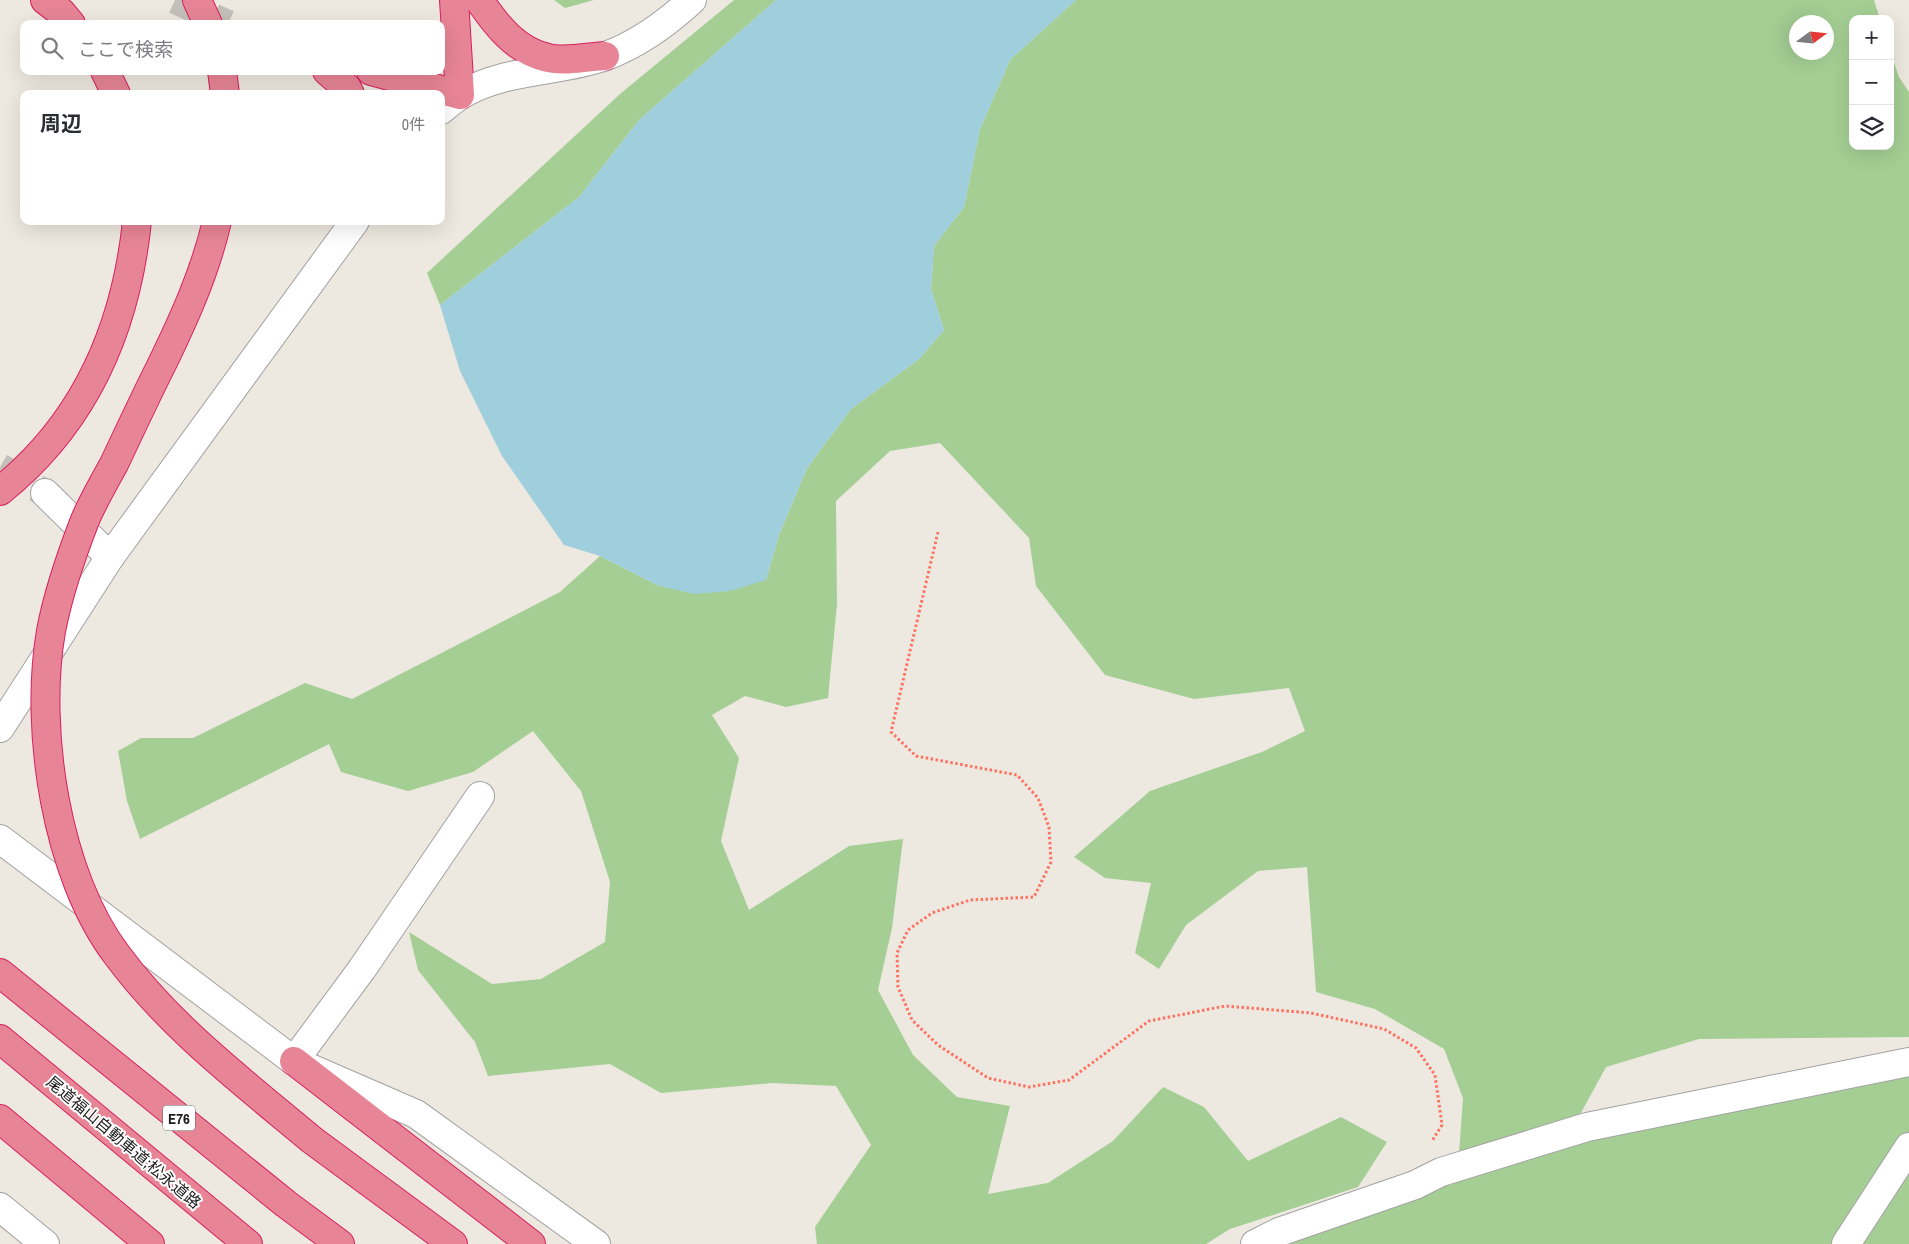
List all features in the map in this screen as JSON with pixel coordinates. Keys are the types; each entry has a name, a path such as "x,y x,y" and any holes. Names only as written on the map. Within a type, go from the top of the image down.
{"highway":[{"path":"45,0 68,20"},
{"path":"197,0 206,20"},
{"path":"450,103 454,0"},
{"path":"479,0 506,36 526,50 549,59 605,56"},
{"path":"107,75 114,90"},
{"path":"223,75 224,90"},
{"path":"332,75 348,90"},
{"path":"380,75 418,90"},
{"path":"0,491 25,471 53,439 82,398 105,355 122,303 133,257 137,225"},
{"path":"216,225 212,245 191,303 86,519 65,576 51,631 46,687 47,744 56,802 79,886 94,919 116,954 172,1019 218,1061 312,1140 453,1244"},
{"name":"E76","path":"10,981 286,1204 340,1244"},
{"name":"尾道福山自動車道;松永道路","path":"0,1039 248,1244"},
{"path":"294,1061 531,1244"},
{"path":"0,1119 150,1244"}],"street":[{"path":"450,103 489,82 605,56 636,43 661,26 692,0"},
{"path":"0,728 110,557 352,225"},
{"path":"45,492 110,557"},
{"path":"294,1061 362,969 480,796"},
{"path":"0,839 294,1061 416,1114 596,1244"},
{"path":"1255,1244 1279,1232 1415,1185 1441,1172 1587,1127 1909,1062"},
{"path":"1846,1244 1909,1147"},
{"path":"1,1208 45,1244"}],"path":[{"path":"938,532 891,732 916,756 1017,775 1038,798 1049,827 1051,862 1034,897 970,900 932,913 908,930 897,954 898,987 912,1020 938,1045 988,1078 1029,1086 1069,1080 1149,1021 1225,1006 1310,1013 1384,1029 1416,1048 1435,1075 1442,1125 1416,1165 1415,1185"}],"green space":[{"path":"554,0 594,0 565,8"},
{"path":"734,0 776,0 639,120 579,197 440,305 427,273 620,94"},
{"path":"1076,0 1874,0 1879,15 1849,15 1849,150 1894,150 1894,63 1899,77 1909,92 1909,1037 1699,1039 1606,1067 1576,1122 1459,1153 1463,1098 1444,1049 1375,1009 1316,992 1307,867 1258,871 1186,925 1159,969 1135,953 1151,883 1105,878 1074,857 1150,791 1262,752 1305,731 1289,688 1194,699 1105,675 1036,586 1029,538 940,443 890,451 836,501 837,604 828,698 786,707 745,696 712,715 739,758 721,841 749,910 849,846 903,839 892,928 878,990 913,1055 957,1097 1010,1106 988,1194 1048,1183 1113,1141 1163,1087 1204,1107 1248,1161 1341,1117 1387,1142 1358,1187 1230,1229 1206,1244 817,1244 815,1227 871,1145 836,1086 772,1083 661,1093 610,1064 488,1076 475,1042 418,970 409,932 492,984 541,979 605,942 610,882 581,791 533,731 473,772 408,791 341,772 329,744 140,839 127,801 118,751 141,738 193,738 305,683 352,699 560,592 600,556 659,586 766,580 779,535 807,468 851,409 919,359 944,330 931,289 934,246 964,207 980,129 1010,60"},
{"path":"1909,1074 1909,1136 1846,1244 1290,1244 1403,1195 1684,1113"},
{"path":"1909,1161 1909,1244 1855,1244"}],"water":[{"path":"776,0 1076,0 1010,60 980,129 964,207 934,246 931,289 944,330 919,359 851,409 807,468 779,535 766,580 730,591 695,594 659,586 600,556 564,545 502,456 460,371 440,305 579,197 639,120"}],"tunnel":[{"path":"175,0 219,20"},
{"path":"0,467 45,493"}]}
